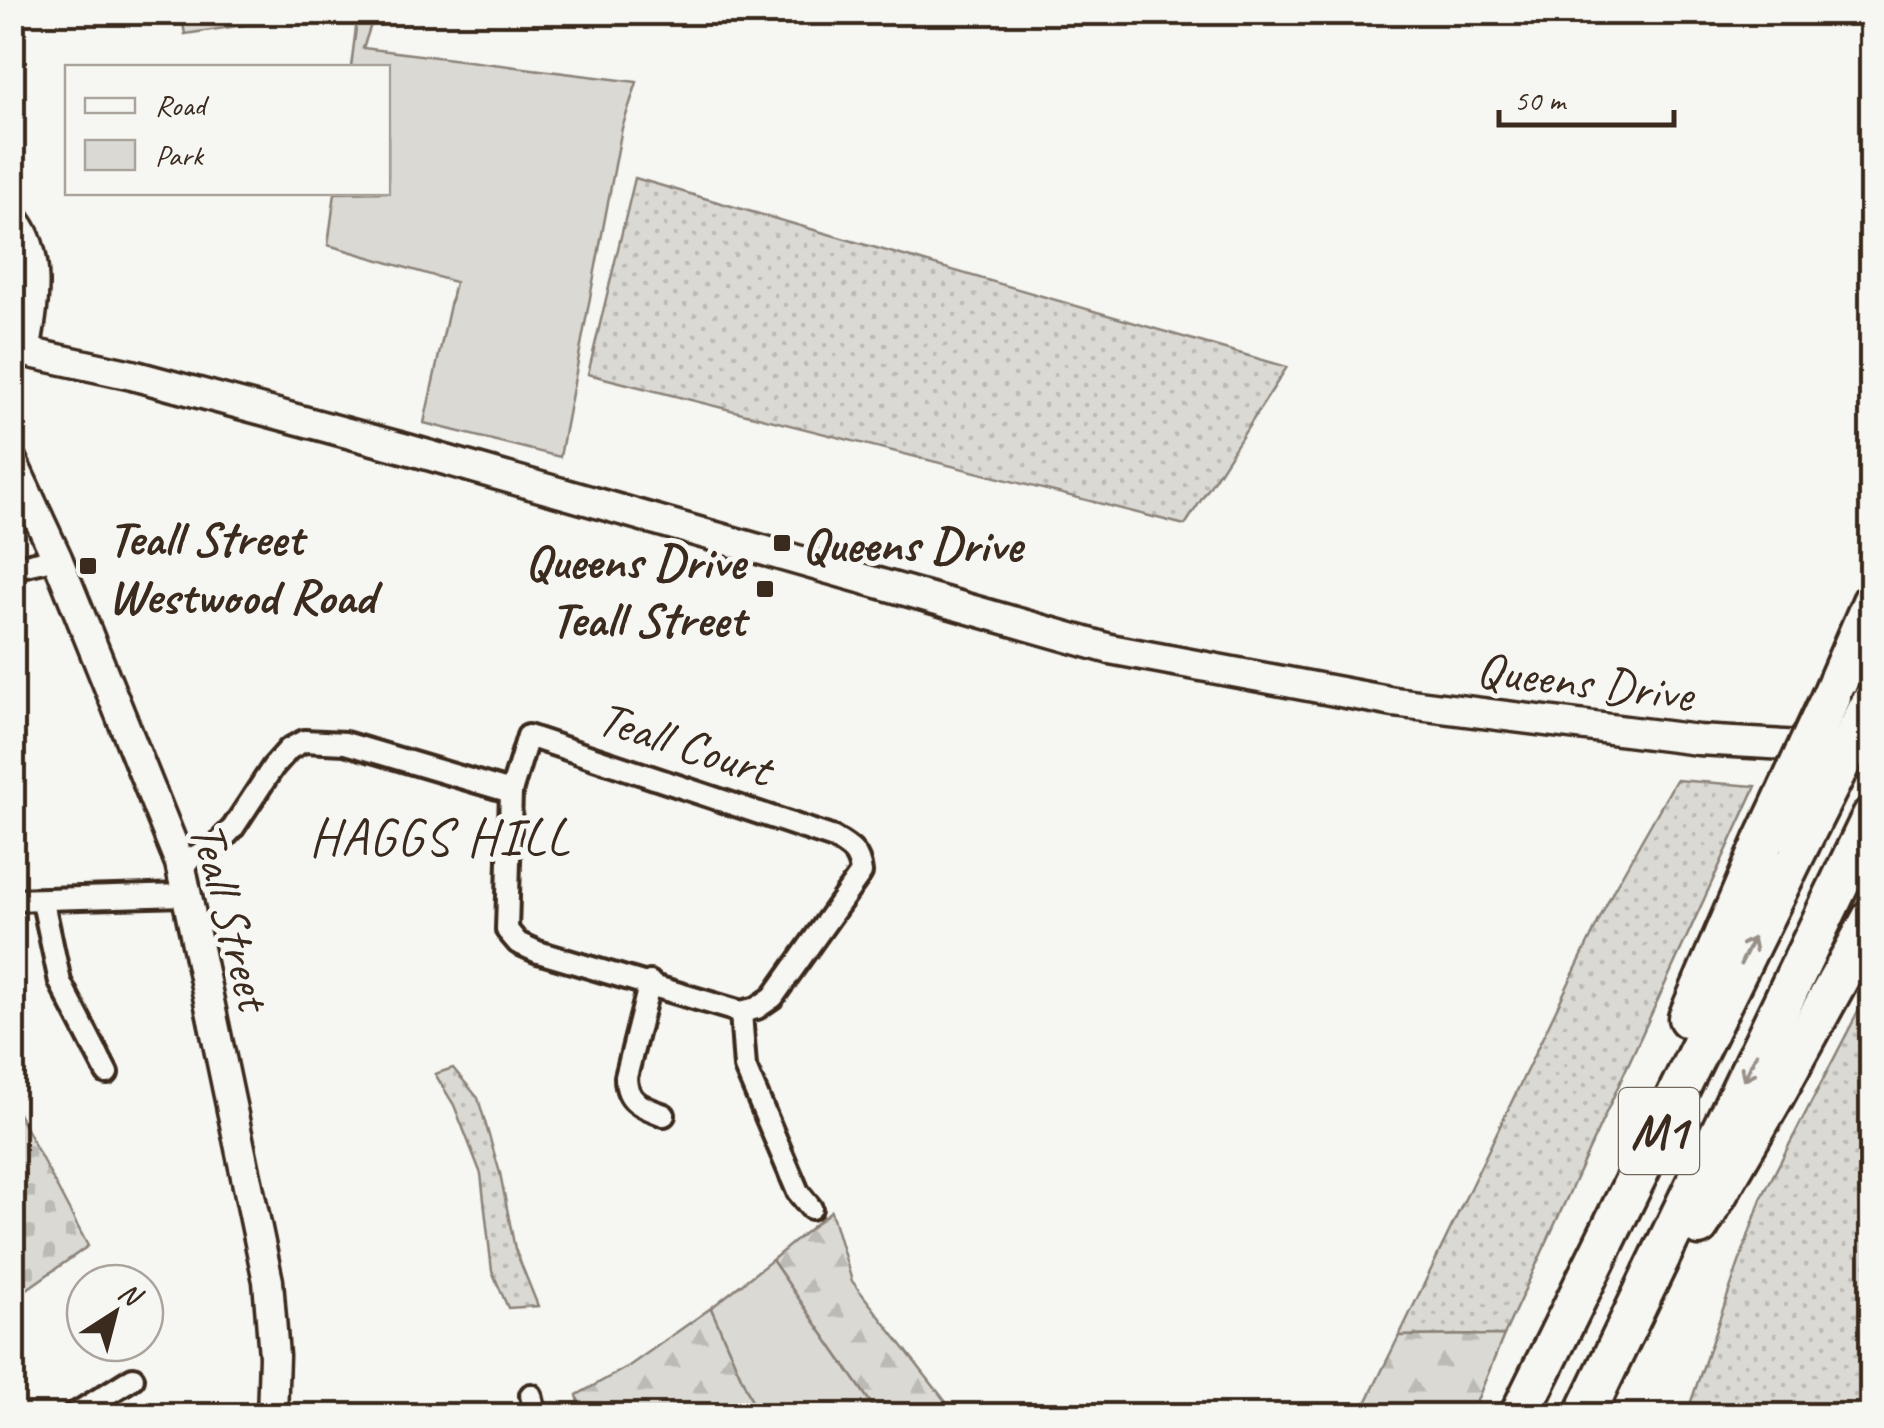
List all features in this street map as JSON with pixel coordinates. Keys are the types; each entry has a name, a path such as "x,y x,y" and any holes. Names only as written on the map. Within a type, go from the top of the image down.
{"highway":[{"path":"1781,845 1831,696 1872,602"},
{"name":"M1","path":"1518,1416 1781,845 1872,701"},
{"name":"M1","path":"1586,1416 1872,816"},
{"path":"1586,1416 1776,1093 1872,918"}],"street":[{"path":"12,217 26,232 35,298 19,350"},
{"name":"Queens Drive","path":"19,350 132,375 408,449 1110,648 1394,702 1698,740 1872,750"},
{"name":"Teall Street","path":"12,461 56,558 180,863 268,1282 274,1356 272,1416"},
{"path":"12,568 56,558"},
{"name":"Teall Court","path":"528,736 810,828 852,848 860,860 861,873 852,888 774,997 758,1008 741,1012 650,982 538,952 518,943 507,930 511,792 528,736"},
{"path":"180,863 214,848 288,749 304,741 345,743 511,792"},
{"path":"12,900 184,896"},
{"path":"42,902 60,982 107,1073"},
{"path":"650,982 626,1077 626,1092 636,1105 664,1115"},
{"path":"741,1012 745,1068 798,1192 811,1208"},
{"path":"72,1416 132,1378"}],"green space":[{"path":"181,13 322,13 185,34"},
{"path":"322,13 375,13 363,48 637,82 622,128 560,457 424,423 455,282 328,245 335,195 390,195 390,65 351,65 357,20"},
{"path":"635,178 1287,367 1185,525 588,374"},
{"path":"1676,780 1756,786 1504,1335 1399,1336 1614,889"},
{"path":"1871,987 1872,1398 1867,1415 1686,1416 1761,1199"},
{"path":"453,1068 478,1098 500,1173 515,1249 538,1306 508,1308 492,1271 481,1174 454,1105 435,1074"},
{"path":"13,1104 88,1246 12,1299"},
{"path":"831,1211 852,1281 956,1415 879,1415 772,1260"},
{"path":"772,1260 879,1415 758,1415 711,1308"},
{"path":"711,1308 758,1415 582,1415 577,1395 629,1366"},
{"path":"1504,1335 1471,1415 1360,1415 1399,1336"}],"place":[{"name":"Queens Drive","path":"782,543"},
{"name":"Teall Street Westwood Road","path":"88,566"},
{"name":"Queens Drive Teall Street","path":"765,589"}],"district":[{"name":"HAGGS HILL","path":"440,836"}]}
